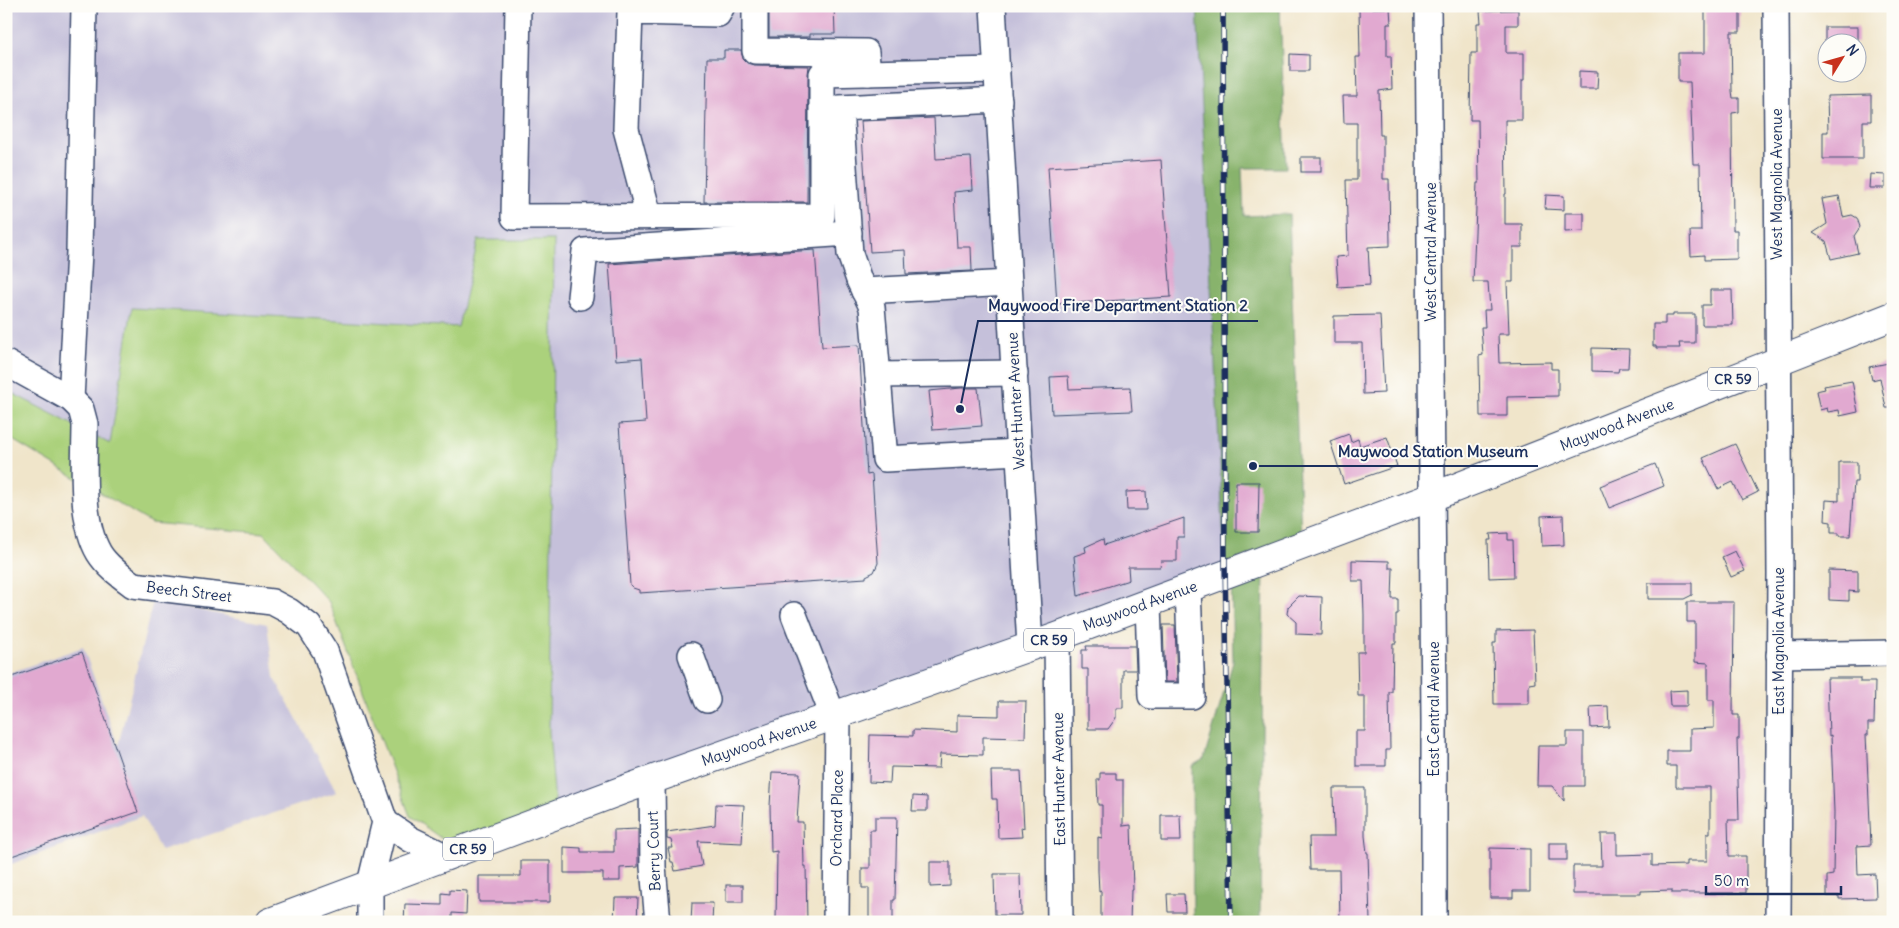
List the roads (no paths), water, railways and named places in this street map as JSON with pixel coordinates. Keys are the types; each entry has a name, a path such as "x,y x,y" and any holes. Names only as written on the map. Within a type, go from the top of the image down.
{"main road":[{"name":"Maywood Avenue","path":"270,922 652,780 1057,637 1432,497 1893,316"}],"street":[{"path":"71,399 79,252 84,6"},
{"path":"518,6 514,217 822,216 822,74 997,70"},
{"path":"649,216 626,129 630,12 718,14 722,6"},
{"path":"755,6 755,51 866,52 868,73"},
{"name":"West Hunter Avenue","path":"993,6 1030,646"},
{"name":"West Central Avenue","path":"1428,6 1432,497"},
{"name":"West Magnolia Avenue","path":"1776,6 1779,361"},
{"path":"999,100 840,108 850,254 872,307 885,459 1019,452"},
{"path":"580,297 585,251 849,232"},
{"path":"864,291 1009,283"},
{"name":"East Magnolia Avenue","path":"1778,922 1779,361"},
{"name":"Beech Street","path":"6,363 71,399 82,409 85,424 86,520 99,554 116,571 133,584 272,602 289,611 309,626 325,651 385,822"},
{"path":"878,375 1014,373"},
{"name":"East Central Avenue","path":"1432,497 1434,922"},
{"path":"1148,603 1151,696 1192,696 1188,588"},
{"path":"794,616 836,715"},
{"name":"East Hunter Avenue","path":"1057,637 1060,922"},
{"path":"1779,656 1893,653"},
{"path":"691,655 707,700"},
{"name":"Orchard Place","path":"836,715 836,922"},
{"name":"Berry Court","path":"652,780 652,867 658,922"},
{"path":"370,922 370,884 385,822 410,839 447,857"}],"railway":[{"path":"1223,6 1225,564 1231,922"}],"place":[{"name":"Maywood Fire Department Station 2","path":"960,409"},
{"name":"Maywood Station Museum","path":"1253,466"}]}
